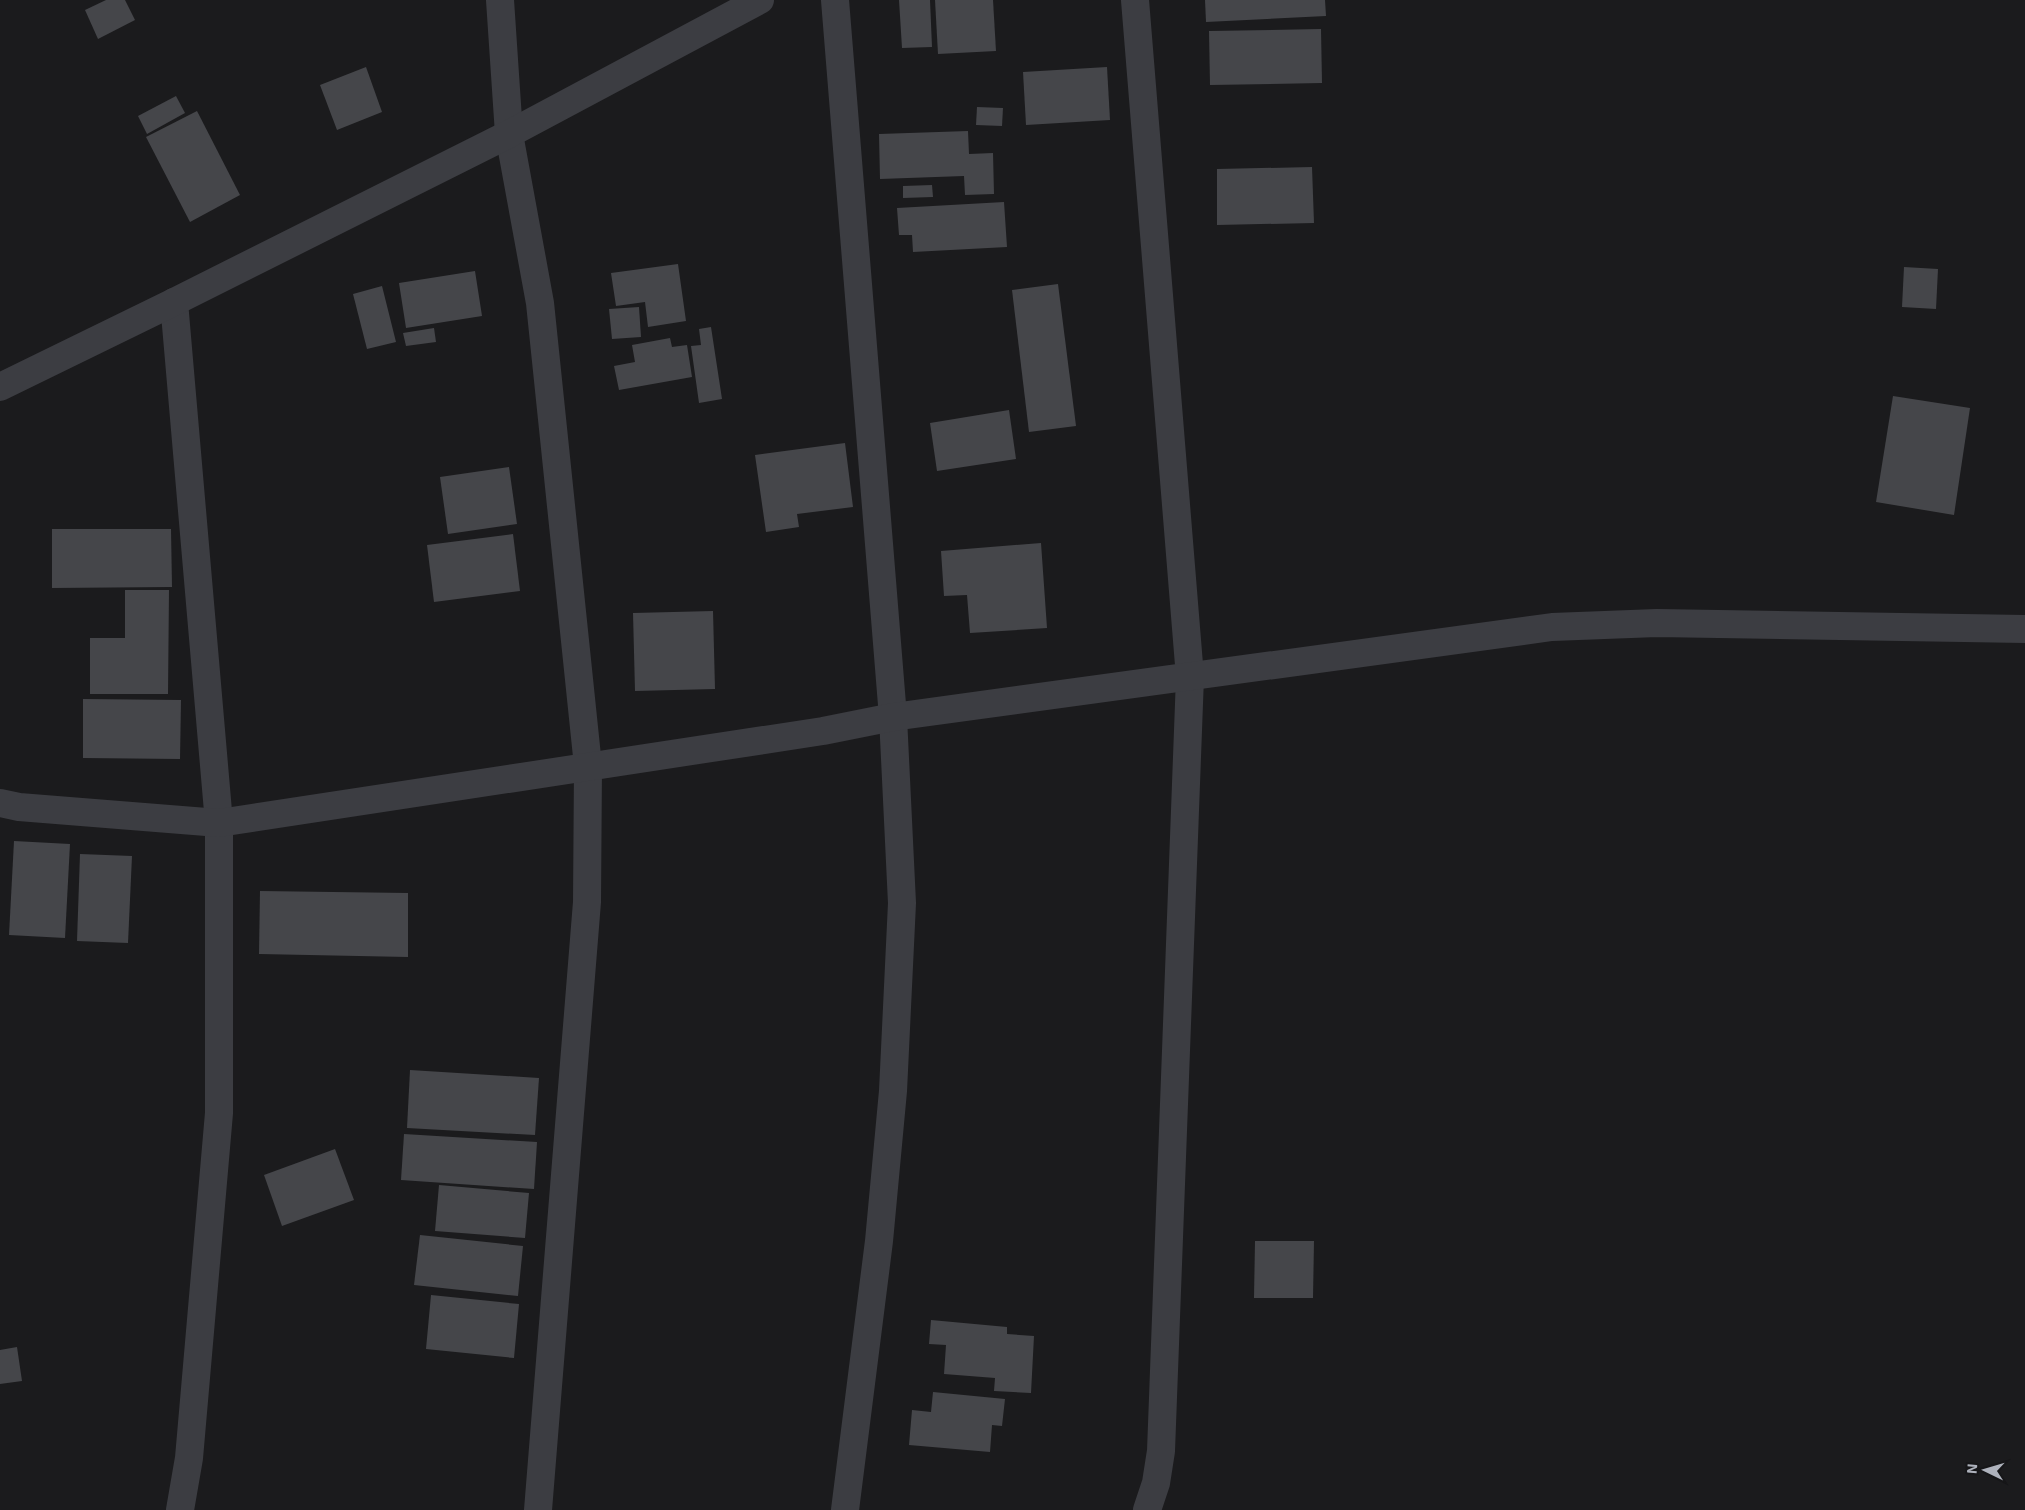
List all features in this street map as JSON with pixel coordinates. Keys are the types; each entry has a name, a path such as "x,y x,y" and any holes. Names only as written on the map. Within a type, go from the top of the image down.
{"street":[{"path":"500,0 509,134 540,303 588,766 587,902 538,1510"},
{"path":"0,387 509,134 760,0"},
{"path":"835,0 893,717 902,903 894,1091 879,1241 845,1510"},
{"path":"1135,0 1190,676 1161,1451 1156,1482 1147,1510"},
{"path":"174,302 219,823 219,1113 189,1458 180,1510"},
{"path":"0,803 19,807 219,823 823,731 893,717 1552,627 1657,623 2025,629"}],"building":[{"path":"106,0 125,0 135,20 98,39 85,10"},
{"path":"899,0 930,0 932,47 902,48"},
{"path":"935,0 993,0 996,51 938,54"},
{"path":"1205,0 1325,0 1326,16 1206,22"},
{"path":"1321,29 1322,83 1210,85 1209,31"},
{"path":"366,67 382,112 337,130 320,85"},
{"path":"1107,67 1110,120 1026,125 1023,72"},
{"path":"176,96 185,113 147,134 138,116"},
{"path":"977,107 1003,108 1002,126 976,125"},
{"path":"197,111 240,195 190,222 146,137"},
{"path":"968,131 969,154 993,153 994,194 965,195 964,176 880,179 879,134"},
{"path":"1312,167 1314,223 1217,225 1217,169"},
{"path":"932,185 933,197 903,198 903,186"},
{"path":"1004,202 1007,247 913,252 912,235 899,235 897,208"},
{"path":"678,264 686,321 648,327 645,302 616,306 611,273"},
{"path":"1904,267 1938,269 1936,309 1902,307"},
{"path":"475,271 482,316 406,328 399,283"},
{"path":"1058,284 1076,426 1029,432 1012,290"},
{"path":"382,286 396,342 367,349 353,294"},
{"path":"639,307 641,337 612,339 609,309"},
{"path":"711,327 722,399 699,403 691,346 701,345 699,329"},
{"path":"434,328 436,342 406,346 403,333"},
{"path":"670,338 672,347 687,345 692,377 619,390 614,366 635,362 632,345"},
{"path":"1893,396 1970,408 1954,515 1876,502"},
{"path":"1009,410 1016,459 937,471 930,423"},
{"path":"845,443 853,507 797,514 799,527 766,532 755,455"},
{"path":"509,467 517,524 448,534 440,477"},
{"path":"52,529 171,529 172,587 52,588"},
{"path":"513,534 520,591 434,602 427,545"},
{"path":"1041,543 1047,628 970,633 967,595 944,596 941,551"},
{"path":"125,590 169,590 168,694 90,694 90,638 125,638"},
{"path":"713,611 715,689 635,691 633,613"},
{"path":"83,699 181,700 180,759 83,758"},
{"path":"14,841 70,844 65,938 9,935"},
{"path":"80,854 132,856 128,943 77,941"},
{"path":"260,891 408,893 408,957 259,954"},
{"path":"410,1070 539,1078 535,1135 407,1128"},
{"path":"404,1134 537,1142 534,1189 401,1180"},
{"path":"335,1149 354,1200 282,1226 264,1175"},
{"path":"439,1185 529,1193 525,1238 435,1231"},
{"path":"420,1235 523,1246 518,1296 414,1285"},
{"path":"1255,1241 1314,1241 1313,1298 1254,1298"},
{"path":"431,1295 519,1304 514,1358 426,1349"},
{"path":"931,1320 1007,1327 1007,1334 1034,1336 1031,1393 994,1391 995,1378 944,1374 946,1345 929,1344"},
{"path":"17,1347 22,1381 0,1384 0,1350"},
{"path":"933,1392 1005,1399 1002,1426 992,1425 990,1452 909,1445 912,1410 931,1412"}]}
